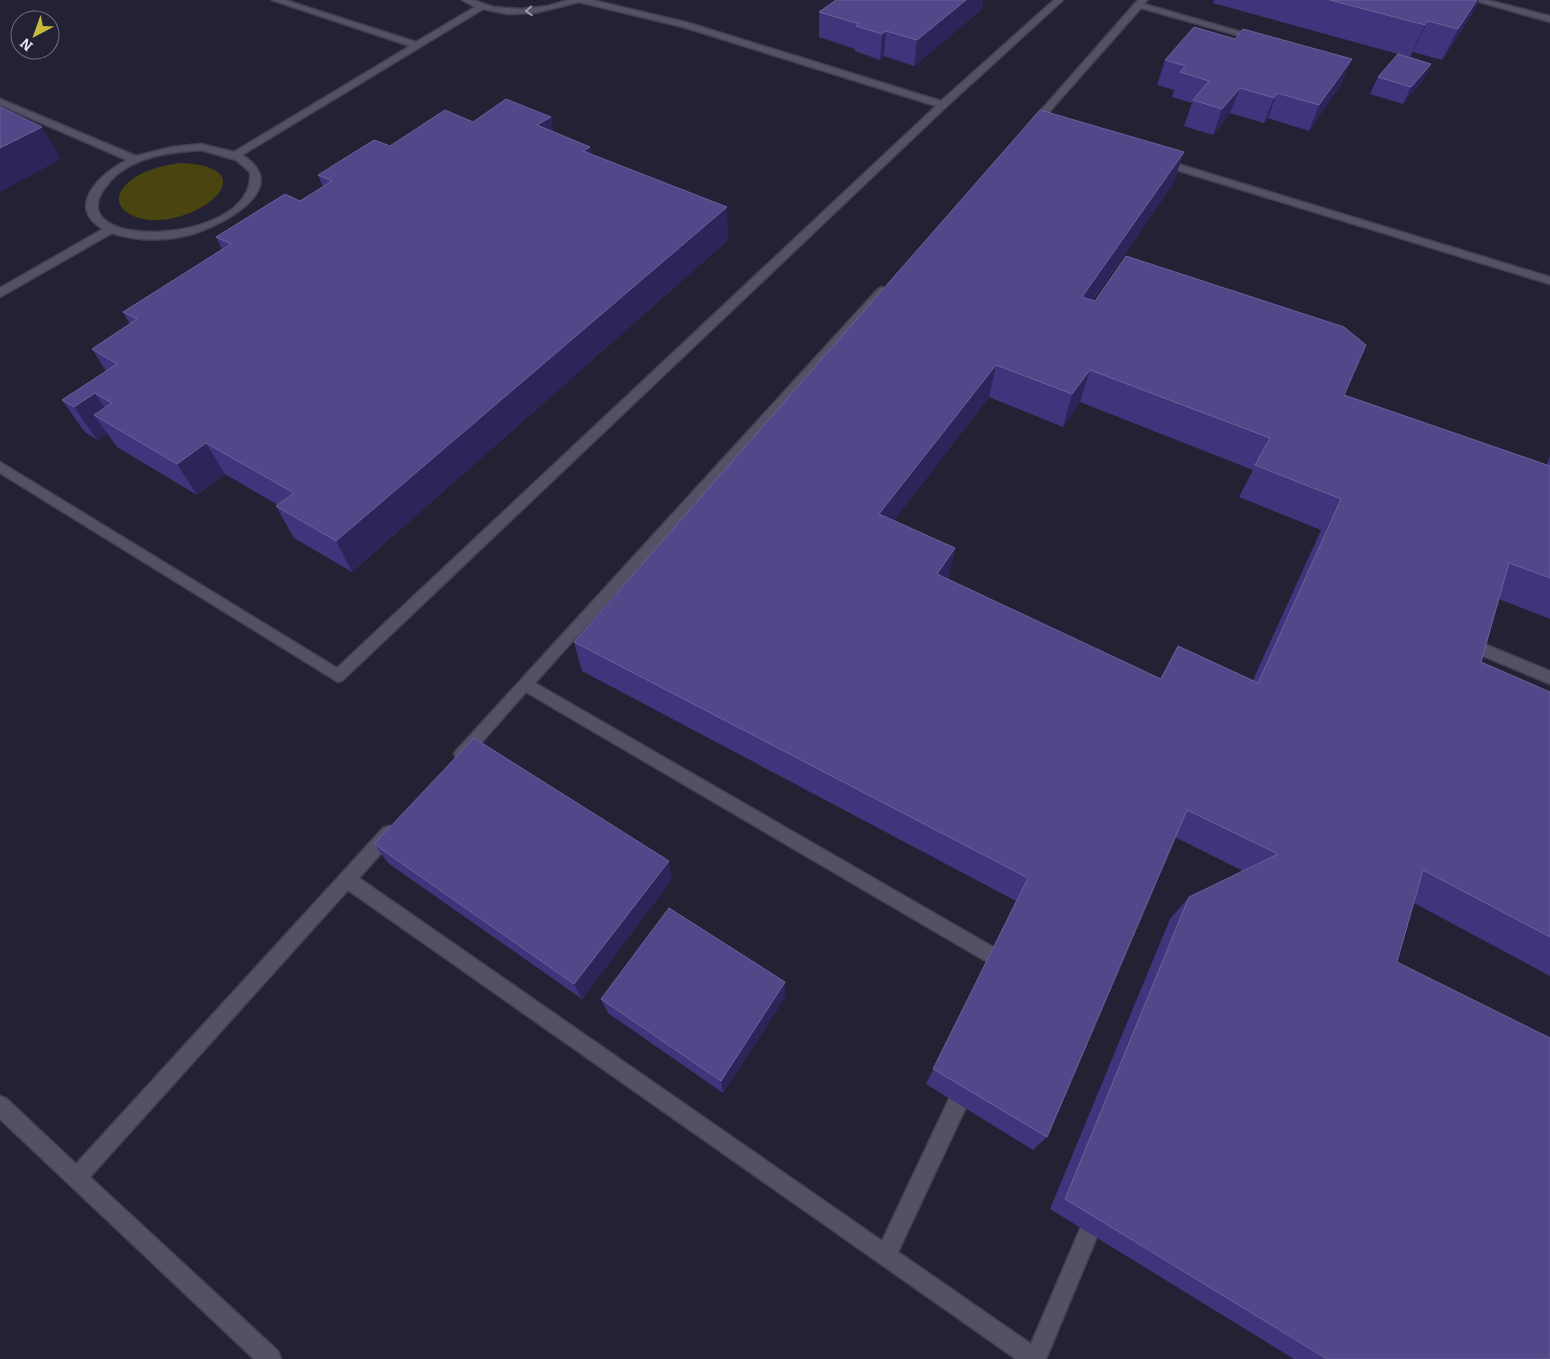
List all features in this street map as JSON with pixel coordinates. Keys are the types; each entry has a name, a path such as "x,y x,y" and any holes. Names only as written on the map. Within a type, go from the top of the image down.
{"lane":[{"path":"276,0 416,45"},
{"path":"466,0 480,7 519,12 547,9 576,0"},
{"path":"580,0 686,25 943,105"},
{"path":"0,467 338,676 943,105 1058,0"},
{"path":"1477,0 1550,18"},
{"path":"1021,138 1040,125 1141,2 1272,42"},
{"path":"237,154 480,7"},
{"path":"0,102 136,160"},
{"path":"201,147 237,154 250,164 256,177 252,192 238,208 217,221 190,230 161,236 134,235 111,229 98,220 92,209 93,196 101,183 116,170 136,160 172,150 201,147"},
{"path":"1149,158 1550,281"},
{"path":"0,293 111,229"},
{"path":"452,763 894,278"},
{"path":"1467,643 1550,678"},
{"path":"525,684 1019,972 1015,981"},
{"path":"76,1178 400,821"},
{"path":"347,879 1035,1359 1104,1196"},
{"path":"886,1256 973,1069"},
{"path":"0,1106 270,1359"}],"shaded area":[{"path":"181,163 207,167 220,174 223,184 218,194 206,205 170,219 150,220 139,218 130,215 124,210 120,204 119,197 121,190 127,183 148,171"}],"building":[{"path":"836,0 966,0 917,40 886,31 882,34 856,26 859,24 819,12"},
{"path":"1330,0 1477,0 1458,29 1428,21 1425,25"},
{"path":"1194,27 1235,39 1243,29 1352,59 1319,105 1277,93 1274,98 1240,88 1222,109 1193,100 1209,81 1180,72 1185,66 1165,60"},
{"path":"1398,54 1431,64 1411,87 1378,77"},
{"path":"506,99 551,117 537,125 590,147 583,151 727,207 336,541 276,506 294,493 206,443 177,464 94,415 112,403 95,393 74,407 62,400 117,364 92,349 137,319 123,312 231,244 216,237 285,194 300,201 332,181 318,175 374,140 390,146 445,110 473,122"},
{"path":"0,107 42,127 0,148"},
{"path":"1040,110 1184,152 1082,297 1095,301 1126,256 1344,327 1366,345 1344,395 1550,466 1550,578 1509,563 1481,662 1550,692 1550,937 1423,870 1397,962 1550,1038 1550,1359 1327,1359 1065,1199 1189,897 1278,854 1187,810 1047,1137 933,1069 1028,878 574,642","holes":["996,365 1072,394 1090,370 1270,438 1255,465 1341,499 1258,683 1178,646 1161,679 937,574 955,548 879,514"]},
{"path":"474,738 669,861 574,984 374,844"},
{"path":"669,908 785,982 721,1081 601,999"}]}
